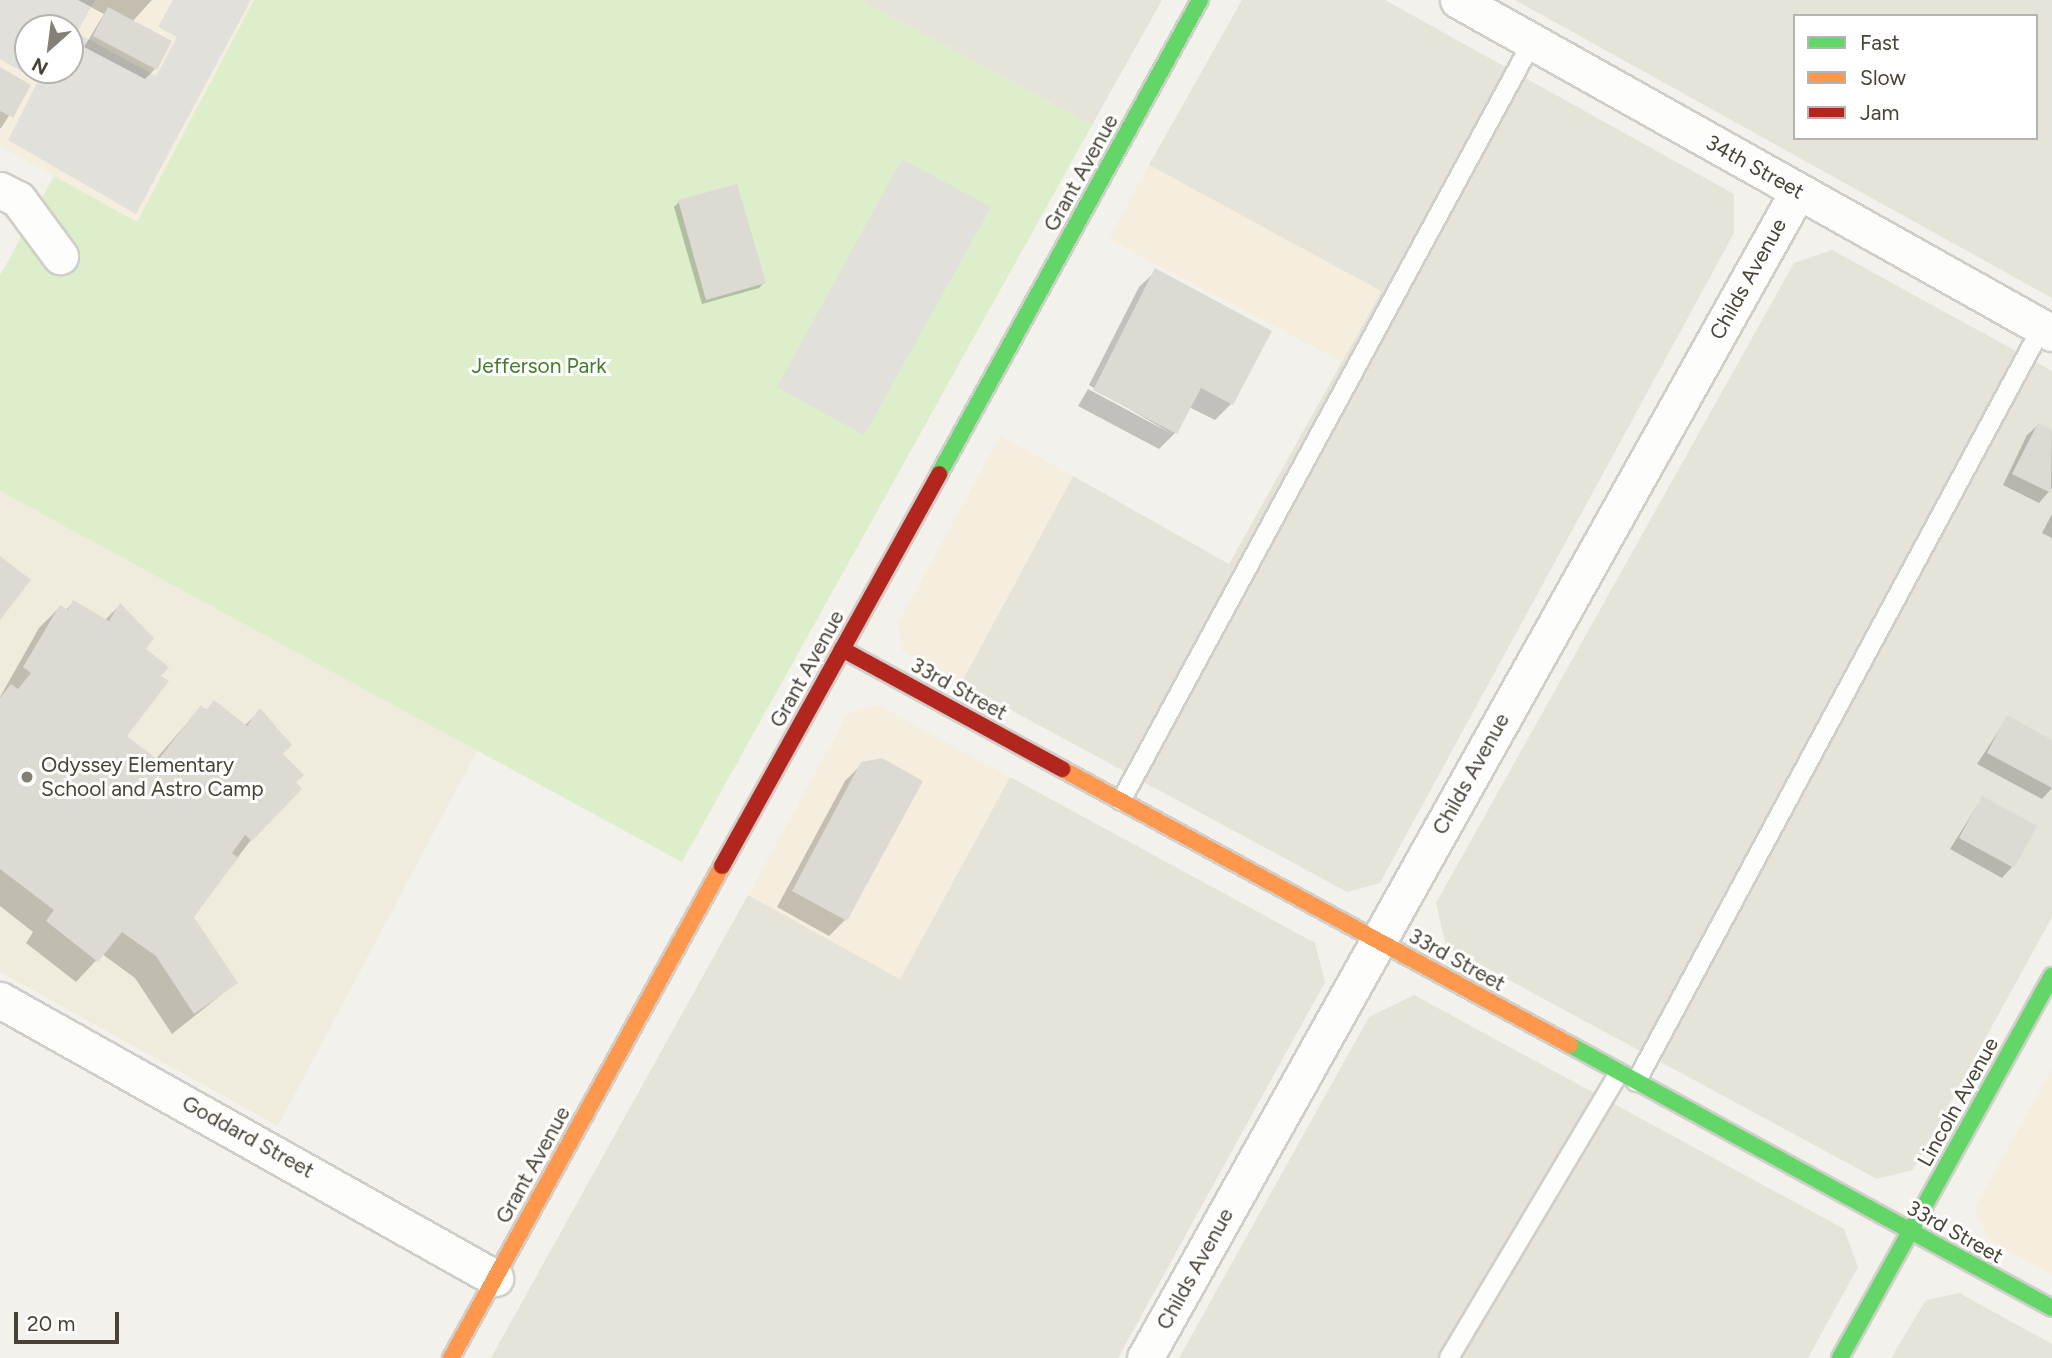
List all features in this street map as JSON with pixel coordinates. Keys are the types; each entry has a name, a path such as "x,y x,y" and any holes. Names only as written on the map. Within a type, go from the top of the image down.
{"street":[{"name":"Grant Avenue","path":"450,1358 1200,0"},
{"name":"34th Street","path":"1458,0 2047,330"},
{"path":"0,190 18,199 60,256"},
{"name":"Childs Avenue","path":"1145,1358 1798,191"},
{"name":"33rd Street","path":"842,649 2052,1308"},
{"name":"Lincoln Avenue","path":"1840,1358 2052,976"},
{"name":"Goddard Street","path":"0,1000 495,1278"}],"lane":[{"path":"1121,801 1532,42"},
{"path":"1636,1082 2047,330"},
{"path":"1449,1358 1619,1073"}],"shaded area":[{"path":"0,0 254,0 137,222 0,146"},
{"path":"0,0 95,0 84,20 84,14 14,14 14,67 0,59"},
{"path":"173,0 251,0 136,214 8,140 36,84 84,84 84,37 156,76 177,37 158,27"},
{"path":"860,0 1162,0 1092,125"},
{"path":"1242,0 1385,0 1734,194 1734,233 1380,883 1347,892 961,683 1073,476 1229,564 1381,292 1149,165"},
{"path":"1515,0 2052,0 2052,298"},
{"path":"902,159 991,207 864,435 777,387"},
{"path":"1149,165 1381,291 1342,362 1109,239"},
{"path":"1832,250 2052,371 2052,917 1913,1170 1877,1179 1446,946 1436,903 1794,263"},
{"path":"1000,436 1073,476 961,683 902,651 898,623"},
{"path":"0,491 478,749 278,1126 0,972"},
{"path":"878,705 1010,777 900,979 748,895 848,713"},
{"path":"1010,777 1315,943 1325,982 1118,1358 491,1358 748,895 900,979"},
{"path":"1414,995 1844,1229 1858,1267 1808,1358 1179,1358 1369,1017"},
{"path":"2052,1069 2052,1275 1990,1241 1974,1209"},
{"path":"1959,1293 2052,1344 2052,1358 1891,1358 1926,1300"}],"green space":[{"name":"Jefferson Park","path":"254,0 860,0 1092,125 682,862 0,491 0,276 54,176 137,222"}],"building":[{"path":"108,7 172,41 157,70 93,36"},
{"path":"0,67 14,75 14,84 31,85 13,118 0,111"},
{"path":"737,184 766,283 706,300 678,200"},
{"path":"1155,268 1272,331 1233,405 1201,388 1177,434 1093,390"},
{"path":"2038,423 2052,430 2051,493 2012,474"},
{"path":"0,556 31,580 0,620"},
{"name":"Odyssey Elementary School and Astro Camp","path":"73,600 109,621 120,603 154,638 146,649 169,667 161,676 169,681 127,736 158,760 201,705 206,710 214,700 247,726 260,708 292,745 283,754 304,775 296,782 302,789 252,841 245,835 232,853 238,858 194,917 238,983 194,1014 156,956 122,932 98,962 46,921 54,910 0,869 0,698 11,684 18,689 31,673 23,667 60,605 68,610"},
{"path":"2007,715 2052,740 2052,788 1987,753"},
{"path":"882,758 923,781 847,921 792,891 861,762"},
{"path":"1982,796 2037,826 2014,868 1959,838"}],"traffic: fast":[{"path":"939,474 1200,0"},
{"path":"1840,1358 2052,976"},
{"path":"1570,1045 2052,1308"}],"traffic: slow":[{"path":"1062,769 1570,1045"},
{"path":"451,1358 722,866"}],"traffic: jam":[{"path":"722,866 939,474"},
{"path":"842,649 1062,769"}],"place":[{"name":"Odyssey Elementary School and Astro Camp","path":"27,777"}]}
